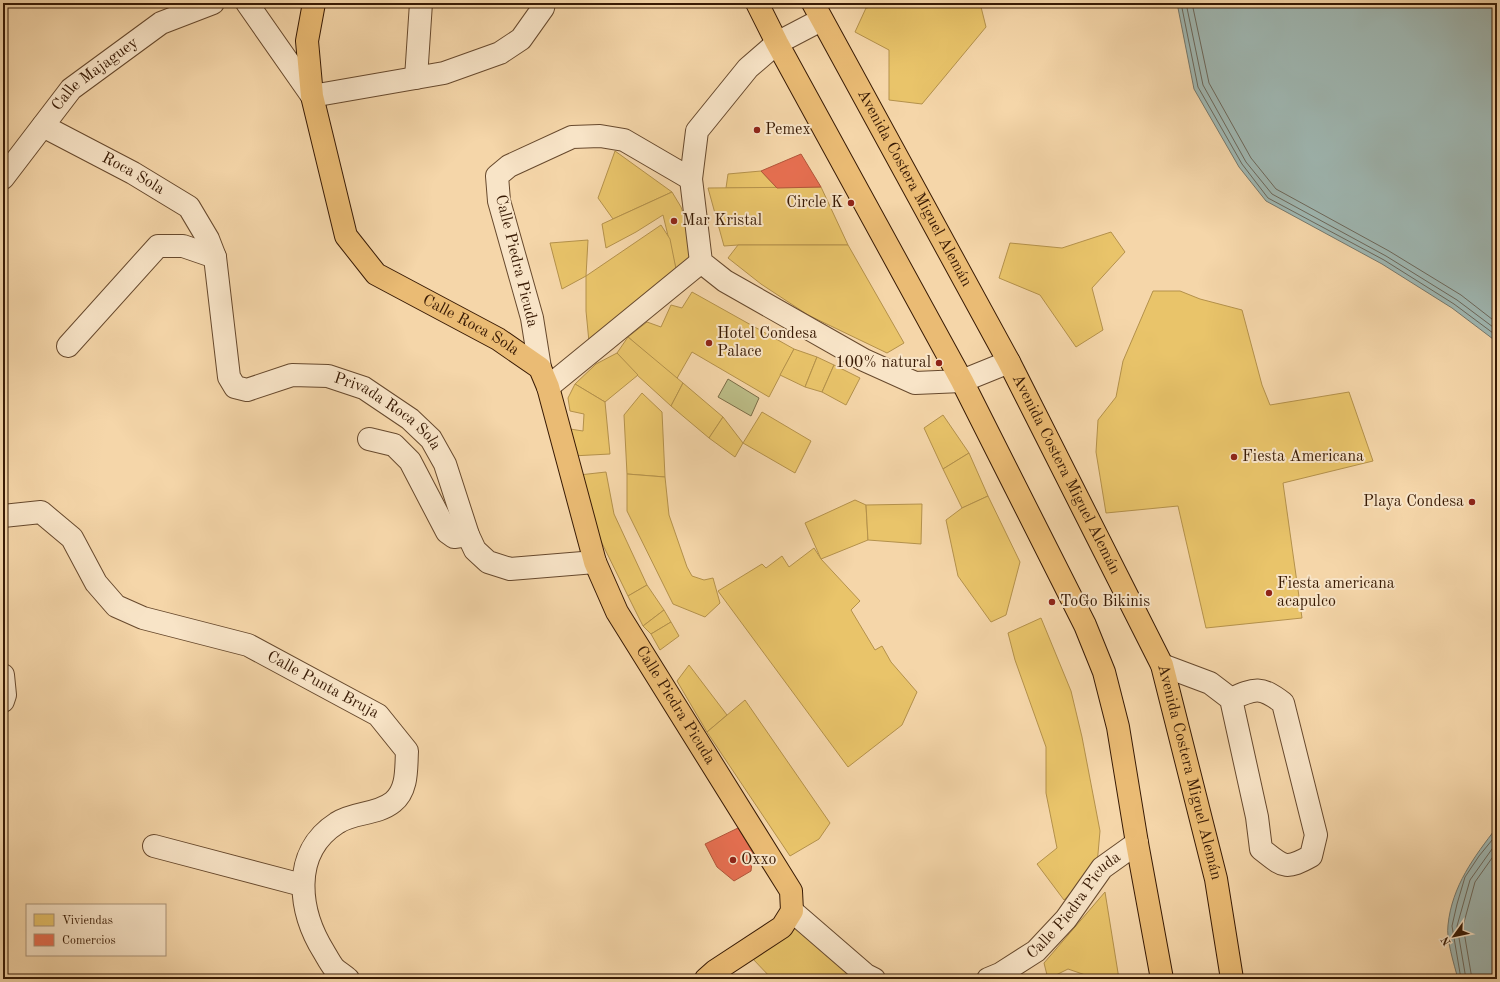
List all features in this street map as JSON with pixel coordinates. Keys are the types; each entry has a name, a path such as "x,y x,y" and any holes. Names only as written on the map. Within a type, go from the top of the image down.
{"main road":[{"name":"Calle Roca Sola","path":"314,3 307,41 312,96 346,236 376,274 498,339 544,378"},
{"path":"757,3 777,43 962,381 1085,625 1104,672 1118,728 1162,979"},
{"name":"Avenida Costera Miguel Alemán","path":"817,12 1009,362 1162,665 1216,879 1232,979"},
{"name":"Calle Piedra Picuda","path":"544,378 595,562 616,612 791,892 792,910"},
{"path":"706,979 715,971 782,927 792,910"}],"street":[{"name":"Calle Majaguey","path":"3,178 71,89 161,23 213,3"},
{"path":"247,3 312,96 444,73 500,53 521,39 543,8 544,3"},
{"path":"416,78 421,3"},
{"path":"817,12 748,68 697,131 690,179 701,262 725,281 864,360 915,383 962,381 1009,362"},
{"name":"Roca Sola","path":"43,126 133,173 189,207 212,248"},
{"name":"Calle Piedra Picuda","path":"544,378 532,318 499,201 497,176 509,166 572,137 600,136 624,140 690,179"},
{"path":"68,346 158,246 212,248"},
{"name":"Privada Roca Sola","path":"212,248 230,377 235,387 247,390 292,375 328,376 364,388 410,419 431,439 445,464 468,535 475,550 488,562 510,569 595,562"},
{"path":"544,378 701,262"},
{"path":"369,439 394,446 410,461 447,532 454,537 468,535"},
{"name":"Calle Punta Bruja","path":"3,516 40,512 72,538 96,583 116,606 143,618 248,645 378,714 407,751 405,784 394,801 384,808 338,822 321,836 308,857 302,885 306,913 317,940 334,968 348,979"},
{"path":"1162,665 1210,683 1231,699 1257,817 1261,849 1282,865 1295,865 1311,856 1316,835 1283,703 1270,693 1252,690 1231,699"},
{"path":"3,676 5,695 3,701"},
{"name":"Calle Piedra Picuda","path":"988,979 1000,974 1036,951 1066,918 1102,868 1137,843"},
{"path":"154,846 302,885"},
{"path":"792,910 866,975 874,979"}],"green space":[{"path":"728,379 759,398 751,416 718,397"}],"water":[{"path":"1177,3 1497,3 1497,342 1452,308 1382,264 1266,201 1239,167 1194,89"},
{"path":"1497,827 1497,979 1458,979 1448,937 1450,911 1454,897 1465,873 1480,849"}],"building: Viviendas":[{"path":"889,3 980,3 986,27 922,104 889,100 889,50 855,32 866,8"},
{"path":"615,151 672,192 613,219 598,198"},
{"path":"761,171 777,188 726,188 728,174"},
{"path":"821,187 848,245 724,246 708,188"},
{"path":"672,192 681,207 691,235 692,258 676,269 663,215 606,248 602,224"},
{"path":"661,225 670,239 676,269 589,342 586,311 586,276"},
{"path":"1111,232 1125,252 1092,288 1103,330 1076,347 1040,295 999,278 1010,243 1062,248"},
{"path":"588,240 586,276 562,289 550,243"},
{"path":"738,245 848,245 904,343 887,353 808,315 761,284 728,258"},
{"name":"Fiesta Americana","path":"1153,291 1180,291 1200,299 1242,310 1262,385 1270,405 1349,392 1373,461 1283,483 1302,618 1206,628 1178,506 1106,513 1096,452 1098,420 1116,397 1123,361"},
{"name":"Hotel Condesa Palace","path":"692,292 794,349 769,397 692,352 676,380 628,337 647,322 661,327 671,305 682,308"},
{"path":"628,337 683,383 671,406 625,364 617,353"},
{"path":"794,349 817,357 805,387 780,375"},
{"path":"617,353 638,375 605,402 575,384 596,364"},
{"path":"817,357 834,365 822,392 805,387"},
{"path":"834,365 860,378 846,405 822,392"},
{"path":"683,383 723,417 709,438 671,406"},
{"path":"575,384 605,402 610,454 572,456 570,429 583,431 584,414 570,411 568,398"},
{"path":"642,393 662,412 665,477 627,474 624,415"},
{"path":"762,412 811,441 795,473 743,443"},
{"path":"943,415 969,453 943,469 924,428"},
{"path":"723,417 743,443 735,457 709,438"},
{"path":"969,453 988,496 962,508 943,469"},
{"path":"606,472 614,514 647,585 628,596 598,535 579,475"},
{"path":"627,474 665,477 669,515 687,567 692,576 704,580 713,578 720,603 705,617 673,604 627,511"},
{"path":"988,496 1020,562 1006,615 991,622 958,576 946,520 962,508"},
{"path":"855,500 866,505 868,540 821,559 805,523"},
{"path":"922,504 921,544 868,540 866,505"},
{"path":"814,548 821,559 860,601 851,610 875,650 882,646 891,662 917,692 902,725 848,767 718,591 762,564 766,568 782,556 789,567"},
{"path":"647,585 664,610 643,626 628,596"},
{"path":"664,610 671,622 651,634 643,626"},
{"path":"1041,618 1071,691 1082,737 1100,831 1097,865 1064,900 1037,864 1057,848 1046,793 1046,747 1015,660 1008,633"},
{"path":"671,622 679,636 660,650 651,634"},
{"path":"689,665 727,715 707,732 677,681"},
{"path":"745,700 830,823 819,839 790,856 707,732"},
{"path":"1105,892 1119,979 1097,979 1068,969 1048,979 1044,963"},
{"path":"798,927 865,979 772,979 752,958 769,941"}],"building: Comercios":[{"path":"801,154 821,187 777,188 761,171"},
{"name":"Oxxo","path":"738,828 753,853 751,871 734,881 717,867 705,844"}],"place":[{"name":"Pemex","path":"757,130"},
{"name":"Circle K","path":"851,203"},
{"name":"Mar Kristal","path":"674,221"},
{"name":"Hotel Condesa Palace","path":"709,343"},
{"name":"100% natural","path":"939,363"},
{"name":"Fiesta Americana","path":"1234,457"},
{"name":"Playa Condesa","path":"1472,502"},
{"name":"Fiesta americana acapulco","path":"1269,593"},
{"name":"ToGo Bikinis","path":"1052,602"},
{"name":"Oxxo","path":"733,860"}]}
